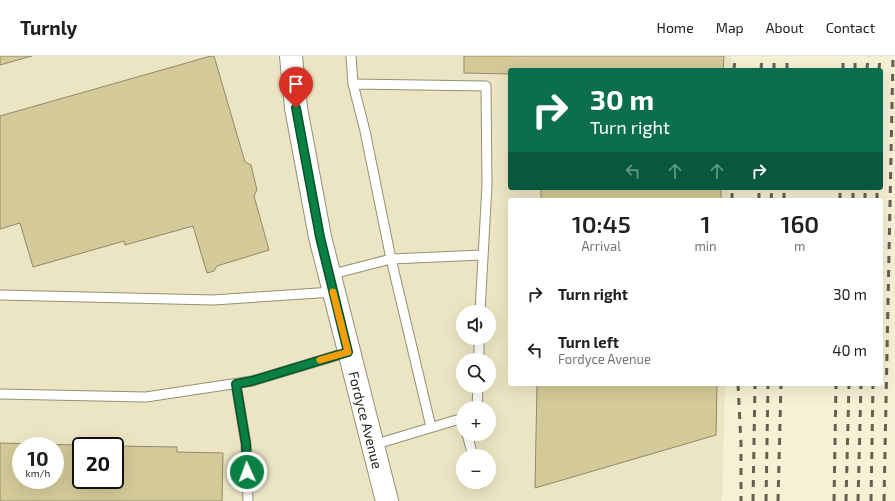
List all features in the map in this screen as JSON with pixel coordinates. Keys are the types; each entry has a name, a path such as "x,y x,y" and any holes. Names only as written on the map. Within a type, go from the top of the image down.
{"street":[{"name":"Fordyce Avenue","path":"291,56 296,108 320,237 387,501"}],"lane":[{"path":"351,56 353,84 365,131 391,259 431,427"},
{"path":"353,84 486,86 487,185 480,305"},
{"path":"0,295 214,300 331,283 391,259 482,255"},
{"path":"0,394 146,397 252,381 348,352"},
{"path":"236,384 246,444 248,501"},
{"path":"373,445 456,421"}],"shaded area":[{"path":"0,56 732,56 732,68 508,68 508,190 729,190 729,198 508,198 508,386 725,386 722,501 0,501"}],"building":[{"path":"0,56 32,56 0,65"},
{"path":"214,56 245,162 251,165 257,190 254,196 269,250 217,266 214,271 207,273 193,226 125,245 124,241 33,267 20,223 0,229 0,116"},
{"path":"464,56 724,56 723,68 508,68 508,74 464,73"},
{"path":"541,190 721,190 721,198 541,198"},
{"path":"537,386 717,386 716,435 535,488"},
{"path":"0,443 12,443 12,489 64,489 64,445 72,445 72,489 124,489 124,446 177,447 177,452 223,453 222,501 0,501"}],"railway":[{"path":"734,68 735,56"},
{"path":"761,68 762,56"},
{"path":"774,56 774,68"},
{"path":"787,56 787,68"},
{"path":"843,56 843,68"},
{"path":"855,56 855,68"},
{"path":"867,68 868,56"},
{"path":"879,68 880,56"},
{"path":"884,501 893,56"},
{"path":"732,190 732,198"},
{"path":"759,190 759,198"},
{"path":"771,198 772,190"},
{"path":"784,190 784,198"},
{"path":"840,190 840,198"},
{"path":"853,190 853,198"},
{"path":"865,190 865,198"},
{"path":"877,190 877,198"},
{"path":"738,386 741,444 741,501"},
{"path":"753,501 755,386"},
{"path":"766,501 768,386"},
{"path":"778,501 781,386"},
{"path":"834,501 836,386"},
{"path":"846,501 849,386"},
{"path":"858,501 861,386"},
{"path":"871,501 873,386"}],"slow traffic":[{"path":"320,360 348,352 333,292"}],"route":[{"path":"247,472 246,444 236,384 252,381 348,352 320,237 296,108"}]}
